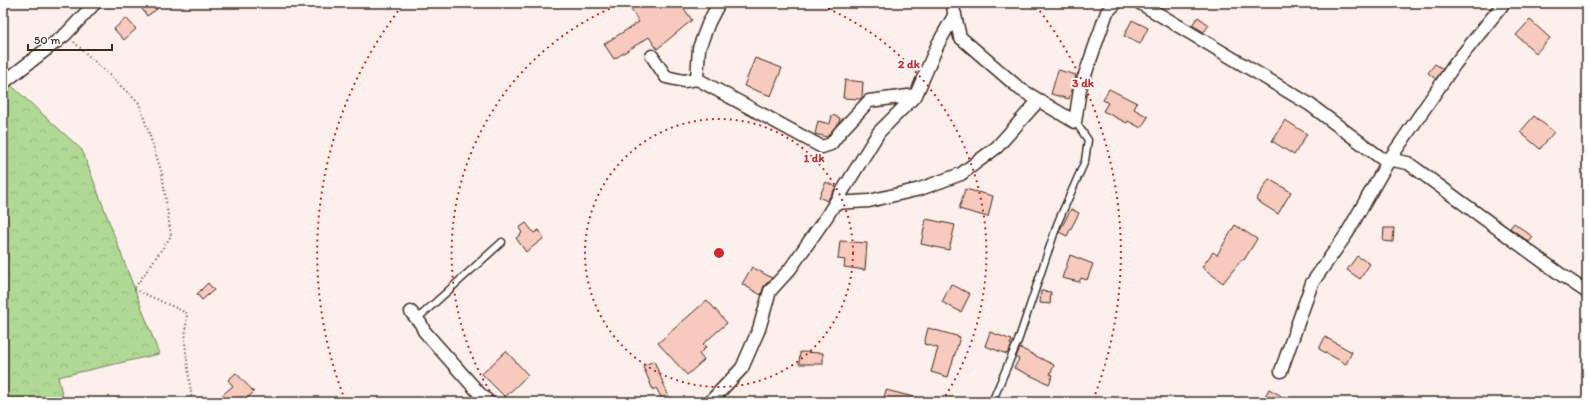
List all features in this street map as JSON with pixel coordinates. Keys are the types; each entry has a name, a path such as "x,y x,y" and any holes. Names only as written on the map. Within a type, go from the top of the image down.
{"street":[{"path":"3,83 66,34 95,3"},
{"path":"696,79 699,48 709,22 719,3"},
{"path":"954,9 960,37 1020,89 1074,122 1080,90 1107,12 1116,3"},
{"path":"1140,3 1309,104 1380,158 1408,163 1587,292"},
{"path":"1281,371 1312,283 1346,235 1389,160 1455,64 1504,3"},
{"path":"710,402 742,368 759,329 770,291 790,269 835,203 879,132 916,95 954,9"},
{"path":"652,56 666,77 684,80 696,79 822,147 831,144 840,132 869,101 916,95"},
{"path":"835,203 869,201 920,189 961,174 997,147 1038,100"},
{"path":"414,315 424,331 479,393 489,402"}],"lane":[{"path":"992,402 1018,341 1058,222 1085,161 1088,140 1074,122"},
{"path":"414,315 502,242"}],"path":[{"path":"66,34 139,103 162,172 171,236 134,289 187,313 185,343 192,402"}],"green space":[{"path":"3,78 82,150 159,354 58,377 64,402 3,402"}],"building":[{"path":"138,3 153,3 157,9 147,16"},
{"path":"627,3 680,3 692,20 657,49 649,37 614,59 604,44 639,22"},
{"path":"1198,17 1209,25 1204,32 1192,25"},
{"path":"126,18 136,29 124,40 114,29"},
{"path":"1132,20 1148,28 1140,44 1124,36"},
{"path":"1530,20 1550,38 1536,53 1516,35"},
{"path":"755,58 782,68 771,96 744,86"},
{"path":"1435,64 1443,69 1436,79 1428,73"},
{"path":"1058,70 1076,75 1069,99 1051,94"},
{"path":"845,80 863,82 862,98 843,98"},
{"path":"1109,89 1137,103 1134,109 1148,117 1141,128 1103,111 1108,103 1103,100"},
{"path":"832,115 840,118 839,122 827,137 815,134 818,121 830,124"},
{"path":"1534,116 1554,132 1540,149 1520,132"},
{"path":"1285,120 1307,134 1294,155 1272,141"},
{"path":"1269,179 1291,192 1278,214 1256,200"},
{"path":"826,182 836,187 827,201 819,197"},
{"path":"965,189 993,196 988,217 959,209"},
{"path":"1071,209 1079,213 1067,236 1059,232"},
{"path":"926,219 955,225 949,250 921,244"},
{"path":"526,223 534,233 539,230 544,238 526,252 516,238 522,233 519,228"},
{"path":"1514,223 1533,237 1529,242 1510,228"},
{"path":"1235,225 1257,239 1244,260 1242,259 1223,283 1202,267 1213,252 1217,255"},
{"path":"1384,228 1394,228 1393,242 1383,241"},
{"path":"840,241 867,243 865,270 844,267 845,260 838,259"},
{"path":"1070,255 1093,264 1087,280 1081,278 1079,282 1062,278"},
{"path":"1357,256 1370,264 1360,279 1347,270"},
{"path":"752,267 772,278 764,286 761,295 742,284"},
{"path":"208,283 214,290 202,300 197,294"},
{"path":"951,284 970,294 961,312 942,302"},
{"path":"1041,291 1051,292 1050,304 1040,303"},
{"path":"707,300 727,323 703,344 706,347 699,354 704,360 687,375 658,343"},
{"path":"928,328 960,337 948,377 931,372 938,348 924,344"},
{"path":"990,332 1012,340 1010,344 1012,345 1007,354 985,346"},
{"path":"1325,337 1352,352 1346,364 1319,349"},
{"path":"1020,348 1054,365 1050,374 1053,375 1049,384 1014,368 1019,359 1016,357"},
{"path":"506,351 528,375 505,397 482,374"},
{"path":"800,352 823,353 823,364 799,364"},
{"path":"654,361 671,402 664,402 656,388 653,390 643,366"},
{"path":"236,373 254,392 242,402 214,402 233,386 228,380"},
{"path":"1269,389 1292,402 1262,402"},
{"path":"886,390 922,399 922,402 883,402"}]}
